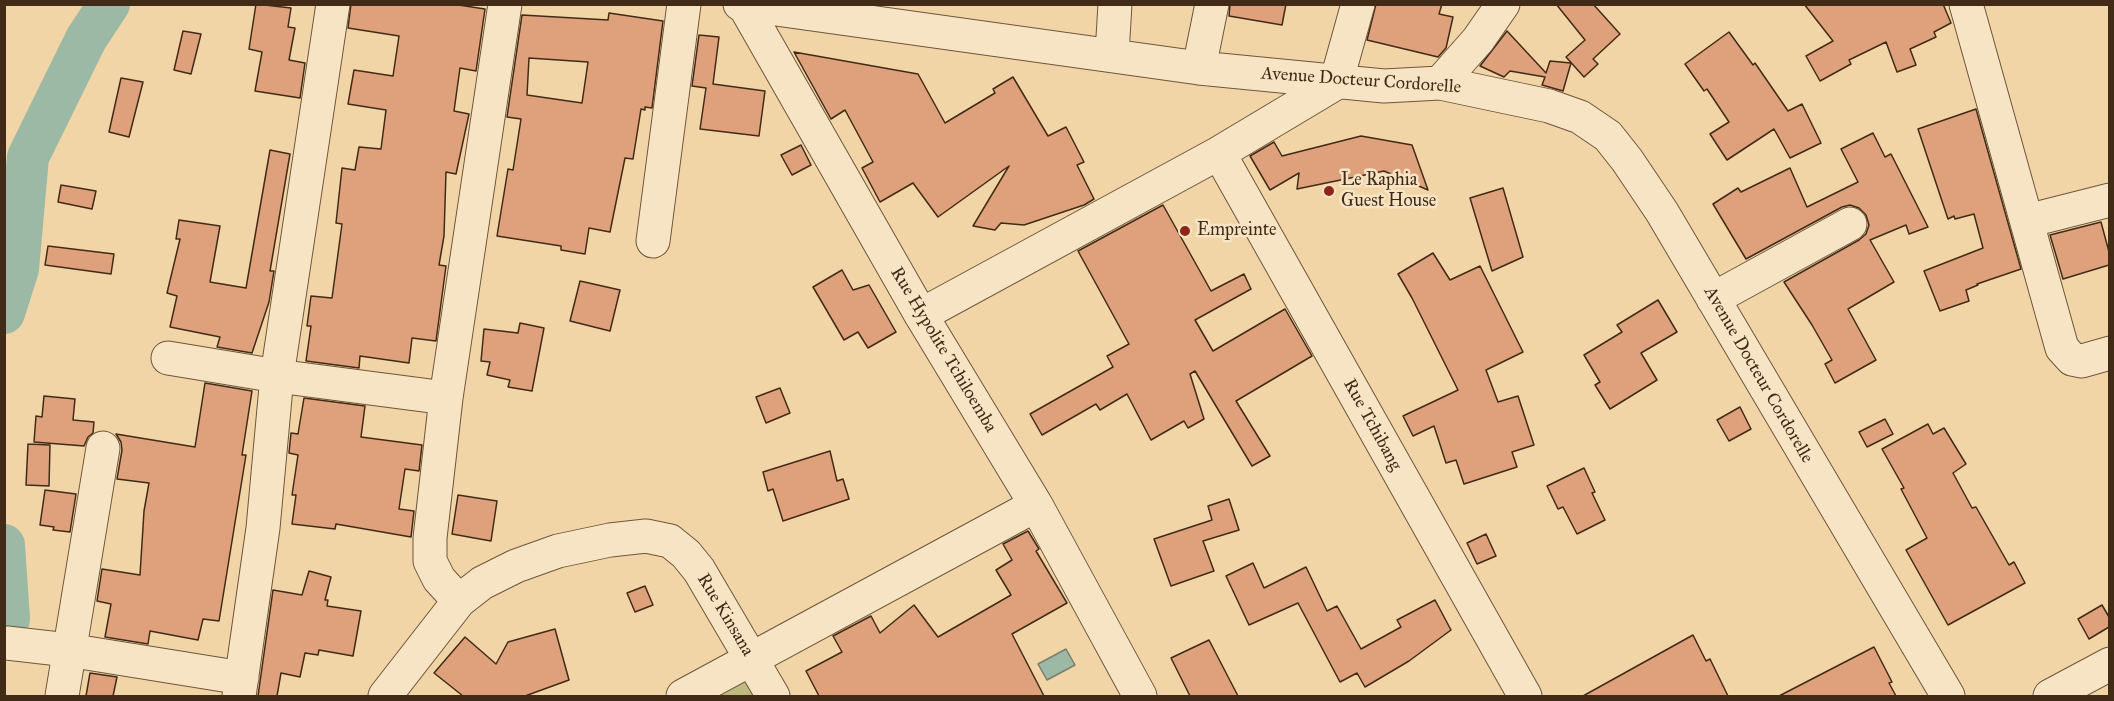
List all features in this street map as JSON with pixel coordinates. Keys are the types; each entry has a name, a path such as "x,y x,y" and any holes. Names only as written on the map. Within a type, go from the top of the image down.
{"street":[{"path":"7,643 68,650 241,687 263,528 278,376 333,4"},
{"path":"385,696 459,601 439,579 430,561 430,538 446,398 506,4"},
{"path":"653,242 684,4"},
{"path":"1112,54 1115,4"},
{"path":"1199,68 1212,4"},
{"path":"921,315 1219,153 1336,83 1358,4"},
{"path":"1440,83 1478,40 1503,4"},
{"path":"1966,4 2062,348 2072,359 2082,361 2109,352"},
{"name":"Avenue Docteur Cordorelle","path":"742,5 827,10 1199,68 1384,86 1440,83 1549,106 1580,117 1608,136 1662,212 1948,696"},
{"name":"Rue Hypolite Tchiloemba","path":"742,5 921,315 1036,505 1140,696"},
{"name":"Rue Tchibang","path":"1219,153 1525,696"},
{"path":"2027,221 2109,200"},
{"path":"1713,299 1850,224"},
{"path":"168,358 278,376 446,398"},
{"path":"62,696 103,448"},
{"path":"683,696 1036,505"},
{"name":"Rue Kinsana","path":"459,601 482,583 516,566 558,551 610,540 646,536 670,541 686,554 699,570 773,696"},
{"path":"2050,696 2109,664"}],"shaded area":[{"path":"1066,649 1075,665 1047,680 1038,664"},
{"path":"748,668 764,696 712,696"}],"building":[{"path":"256,4 291,8 288,27 295,28 289,60 305,63 300,98 255,91 262,52 249,49"},
{"path":"351,4 452,4 485,9 476,71 460,68 454,111 469,114 456,174 446,172 444,236 439,265 446,266 436,341 412,338 409,363 360,356 359,368 306,361 311,326 307,326 311,296 332,298 342,224 336,223 342,168 355,170 359,147 381,149 386,110 348,104 354,70 393,76 399,36 348,28"},
{"path":"1230,4 1286,4 1282,25 1229,16"},
{"path":"1376,4 1442,4 1439,14 1453,17 1446,48 1438,57 1367,40"},
{"path":"1556,4 1593,4 1620,34 1593,59 1598,64 1584,77 1566,57 1585,40"},
{"path":"1804,4 1943,4 1951,23 1934,32 1936,37 1910,49 1916,65 1897,72 1886,42 1849,60 1851,64 1820,81 1806,56 1833,41"},
{"path":"609,13 663,21 652,108 641,109 633,159 625,158 610,232 589,228 585,254 561,250 561,246 497,236 508,169 513,170 521,119 507,117 522,15 608,20","holes":["529,58 588,62 582,103 527,95"]},
{"path":"183,31 201,34 191,74 174,70"},
{"path":"1507,31 1546,73 1550,61 1571,63 1563,91 1542,85 1545,77 1510,71 1504,77 1480,66"},
{"path":"1729,32 1753,65 1755,63 1788,111 1802,104 1821,143 1790,158 1774,129 1727,160 1710,134 1729,122 1707,89 1704,91 1685,64"},
{"path":"699,35 719,37 713,84 765,91 759,136 700,129 706,88 692,86"},
{"path":"794,52 918,74 945,123 995,93 993,89 1013,77 1048,136 1066,127 1084,162 1077,165 1094,199 1084,205 1024,225 1001,223 995,230 973,226 1009,166 938,217 913,183 880,202 862,168 873,162 845,110 831,119"},
{"path":"121,78 143,82 129,137 109,132"},
{"path":"1976,109 2021,269 1977,284 1966,290 1969,301 1940,311 1924,271 1983,248 1974,214 1955,219 1954,216 1948,219 1918,129"},
{"path":"1873,133 1885,157 1891,154 1928,227 1909,234 1906,225 1870,240 1894,282 1848,309 1876,360 1835,383 1825,364 1832,360 1784,282 1859,240 1866,234 1869,225 1866,215 1859,208 1850,205 1842,207 1746,259 1713,204 1738,188 1741,192 1790,168 1807,207 1858,182 1841,149"},
{"path":"1361,136 1412,145 1428,190 1384,171 1297,189 1299,173 1270,190 1250,156 1274,142 1282,156"},
{"path":"801,145 811,165 792,175 781,155"},
{"path":"270,150 290,154 270,271 274,271 269,302 252,353 217,347 220,337 170,327 177,296 167,293 180,239 176,239 179,220 220,226 210,282 246,288"},
{"path":"61,185 96,191 92,209 58,202"},
{"path":"1503,188 1523,257 1492,271 1470,198"},
{"path":"1163,205 1211,291 1244,274 1251,289 1195,320 1213,351 1285,309 1312,356 1236,401 1270,456 1252,466 1195,371 1190,374 1204,419 1188,428 1184,421 1151,440 1127,394 1100,410 1096,404 1042,435 1030,414 1113,367 1107,356 1129,344 1078,251"},
{"path":"2101,222 2109,252 2109,265 2063,279 2050,235"},
{"path":"48,246 114,254 111,274 45,265"},
{"path":"1433,253 1450,280 1480,266 1523,352 1486,370 1498,402 1518,396 1534,445 1512,452 1517,467 1464,484 1456,460 1446,463 1434,426 1413,436 1403,416 1458,390 1398,274"},
{"path":"842,270 853,290 869,285 896,332 868,348 858,332 844,340 813,287"},
{"path":"580,281 620,290 610,331 570,321"},
{"path":"1658,300 1677,332 1641,353 1657,380 1610,409 1595,385 1600,382 1584,355 1622,332 1617,325"},
{"path":"520,323 544,328 532,391 508,387 510,380 487,375 490,362 481,361 484,329 518,333"},
{"path":"205,383 252,391 242,455 246,455 219,621 203,619 198,640 150,631 148,644 105,637 111,604 97,601 102,569 140,575 144,511 149,483 117,479 122,450 121,442 116,434 195,447"},
{"path":"780,388 790,413 766,423 756,397"},
{"path":"44,396 75,399 73,420 94,422 93,433 88,437 84,446 34,442 36,416 42,417"},
{"path":"304,398 365,406 361,437 422,445 419,471 405,469 399,509 414,511 411,537 336,524 335,529 292,524 296,495 292,495 298,455 289,453 291,433 298,434"},
{"path":"1740,407 1751,429 1729,441 1717,420"},
{"path":"1885,419 1893,434 1867,447 1859,432"},
{"path":"1928,424 1933,434 1944,428 1966,464 1953,473 1972,508 1976,507 2009,565 2014,562 2025,583 1948,625 1906,550 1927,538 1901,489 1904,488 1882,449"},
{"path":"28,444 50,445 49,486 26,485"},
{"path":"830,451 837,481 843,479 849,499 783,521 773,489 768,491 763,472"},
{"path":"1584,468 1595,492 1592,493 1605,520 1577,534 1563,507 1558,509 1547,486"},
{"path":"45,490 76,494 70,532 53,530 54,527 40,525"},
{"path":"458,495 497,501 491,541 452,534"},
{"path":"1229,499 1239,530 1203,541 1214,571 1171,586 1154,539 1212,520 1208,506"},
{"path":"1028,531 1039,549 1036,551 1067,603 1012,634 1044,696 819,696 806,671 842,652 833,636 871,616 880,633 914,605 938,637 1011,595 996,570 1012,560 1003,544"},
{"path":"1486,534 1496,556 1477,564 1467,543"},
{"path":"1253,563 1264,588 1306,567 1327,611 1337,606 1361,649 1401,627 1397,620 1435,600 1451,630 1409,661 1365,687 1357,673 1340,682 1298,603 1249,625 1226,576"},
{"path":"309,571 331,577 325,600 328,600 327,606 361,611 353,656 319,650 318,655 305,653 300,677 281,673 277,696 258,696 273,590 302,595"},
{"path":"645,586 653,605 635,612 627,593"},
{"path":"2102,605 2109,617 2109,627 2089,639 2078,619"},
{"path":"555,629 569,680 525,696 463,696 434,673 465,637 496,664 508,642"},
{"path":"1693,635 1706,661 1710,659 1728,696 1583,696"},
{"path":"1209,640 1238,696 1190,696 1171,658"},
{"path":"1874,647 1892,682 1889,683 1896,696 1779,696"},
{"path":"90,673 117,677 113,696 86,696"}],"waterway":[{"path":"4,313 18,269 28,157 86,39 109,4"},
{"path":"4,545 9,619 4,629"}],"place":[{"name":"Le Raphia Guest House","path":"1329,191"},
{"name":"Empreinte","path":"1185,231"}]}
